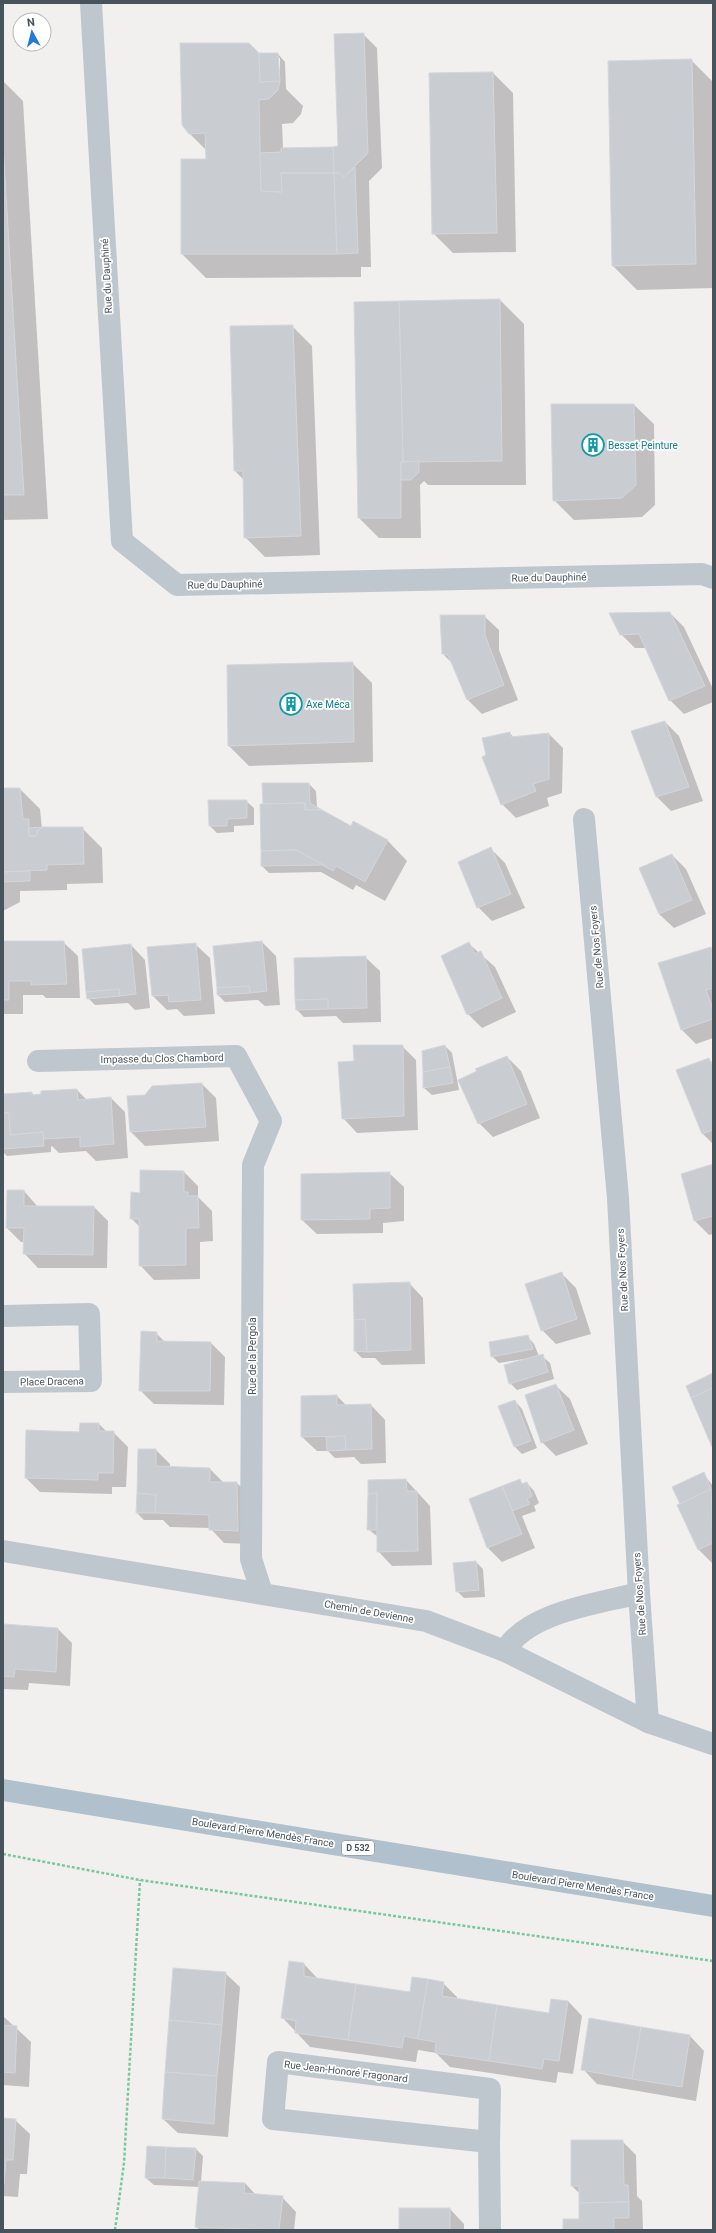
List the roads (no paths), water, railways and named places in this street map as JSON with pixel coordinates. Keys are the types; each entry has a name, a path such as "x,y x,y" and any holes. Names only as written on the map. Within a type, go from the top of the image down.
{"main road":[{"name":"Boulevard Pierre Mendès France","path":"3,1790 713,1906"}],"street":[{"name":"Rue du Dauphiné","path":"91,3 122,541 177,584 702,574 713,578"},
{"name":"Rue de Nos Foyers","path":"584,819 618,1198 639,1593 648,1722"},
{"name":"Impasse du Clos Chambord","path":"38,1061 236,1056 271,1121"},
{"name":"Rue de la Pergola","path":"262,1593 251,1559 253,1165 271,1121"},
{"name":"Place Dracena","path":"3,1316 89,1314 92,1381 3,1382"},
{"name":"Chemin de Devienne","path":"3,1550 426,1621 505,1651 648,1722 713,1744"},
{"path":"505,1651 511,1639 542,1618 639,1593"},
{"name":"Rue Jean-Honoré Fragonard","path":"489,2142 273,2119 278,2062 490,2089 490,2230"}],"place":[{"name":"Besset Peinture","path":"593,445"},
{"name":"Axe Méca","path":"291,704"}]}
